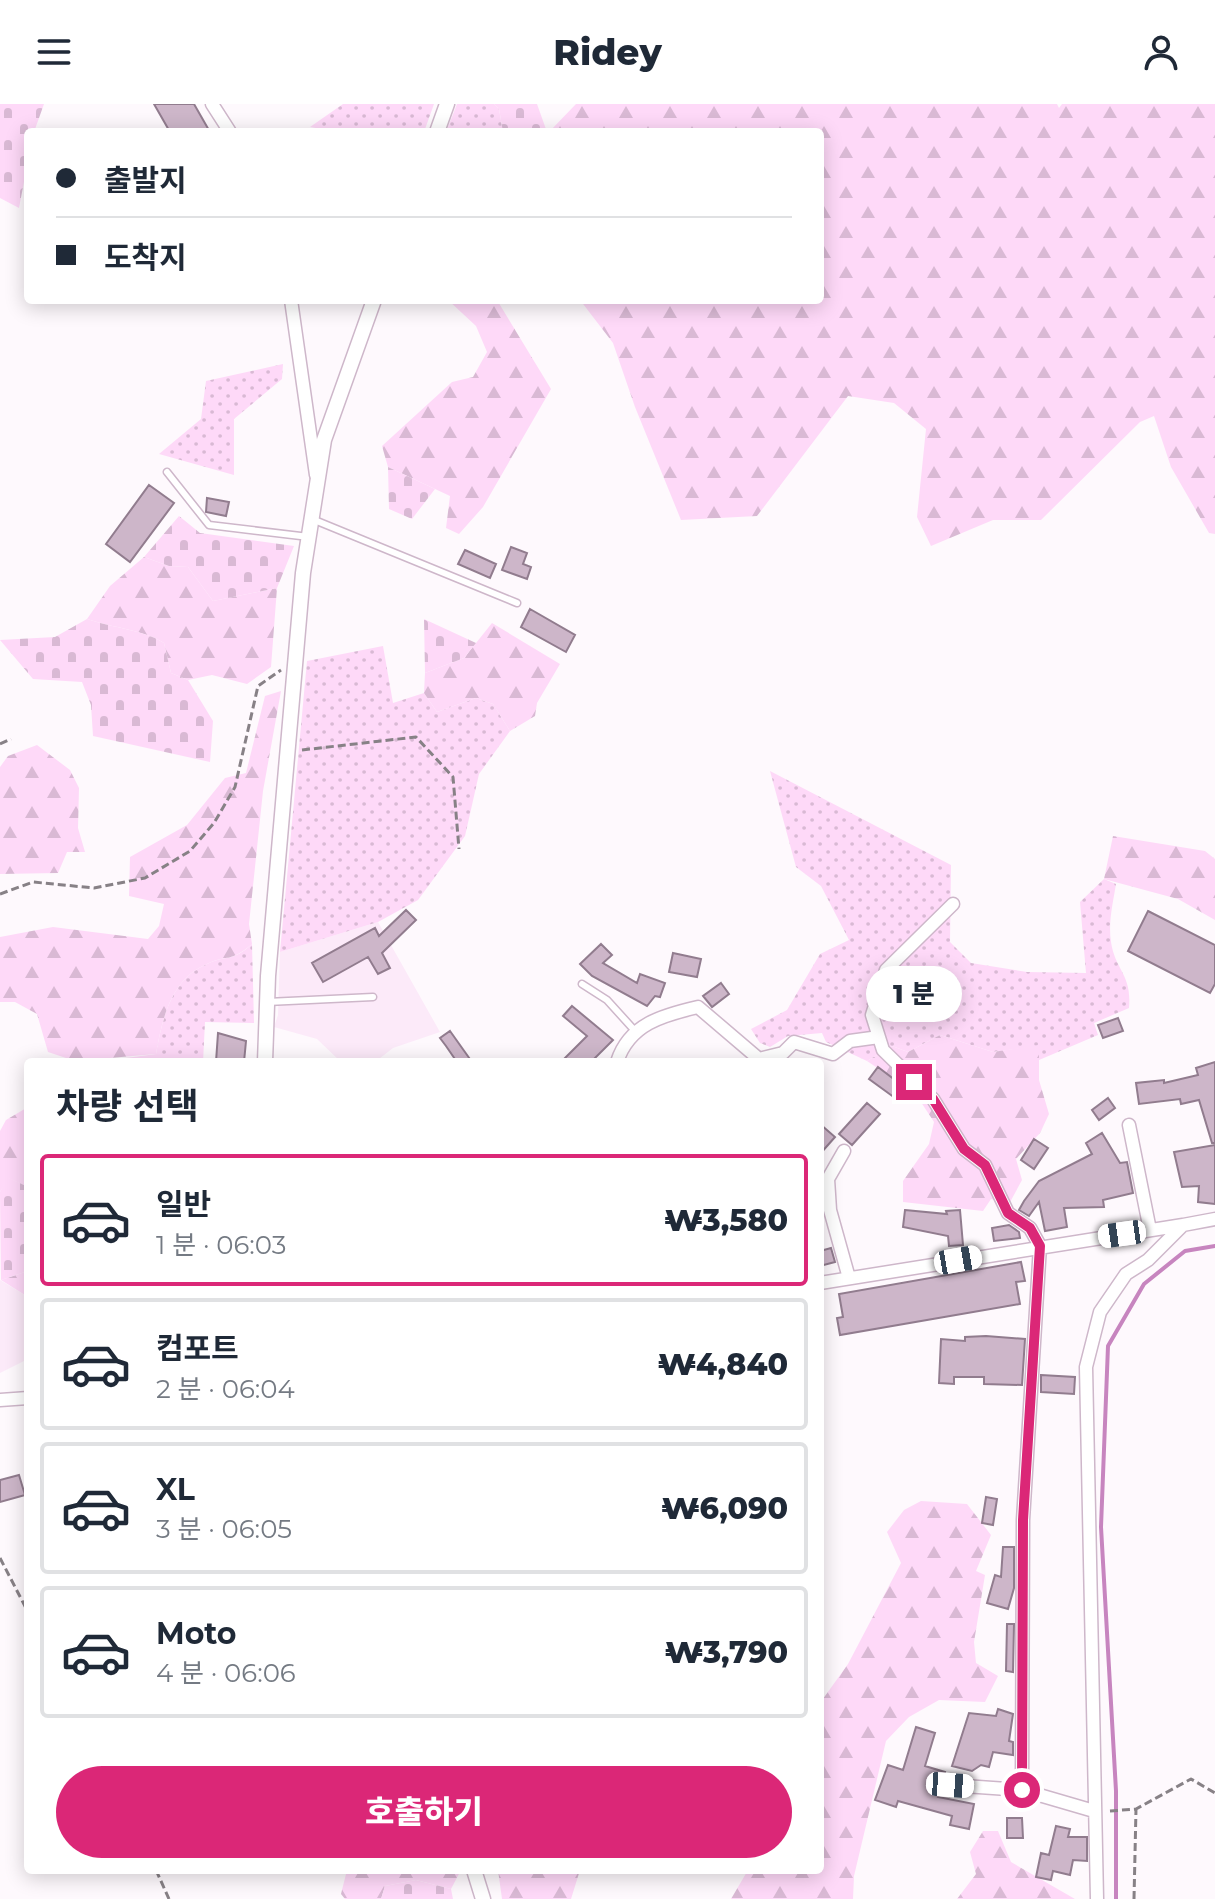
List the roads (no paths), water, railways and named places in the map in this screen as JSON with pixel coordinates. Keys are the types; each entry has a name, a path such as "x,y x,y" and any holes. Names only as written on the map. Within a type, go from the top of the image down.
{"street":[{"path":"212,104 227,128"},
{"path":"438,128 447,104"},
{"path":"292,304 317,482"},
{"path":"265,1058 294,661 309,537 329,420 372,304"},
{"path":"953,904 886,970 872,1015 883,1050 933,1099 964,1149 985,1165 1008,1213 1030,1228 1040,1246 1023,1520 1022,1790"},
{"path":"618,1058 622,1045 636,1032 657,1019 698,1007 758,1058"},
{"path":"763,1058 783,1053 794,1042 833,1054 850,1041 879,1037"},
{"path":"1129,1125 1150,1230"},
{"path":"844,1151 828,1179 830,1210 849,1278"},
{"path":"824,1282 1215,1219"},
{"path":"1097,1899 1086,1367 1100,1312 1126,1274 1148,1260 1183,1225"},
{"path":"0,1400 24,1398"},
{"path":"950,1785 1022,1790 1094,1811"},
{"path":"475,1874 483,1899"}],"lane":[{"path":"167,472 209,525 309,537"},
{"path":"312,519 517,603"},
{"path":"582,984 607,1000 636,1032"},
{"path":"267,1002 373,997"}],"waterway":[{"path":"1116,1899 1116,1791 1101,1527 1108,1346 1144,1284 1185,1251 1215,1246"}]}
